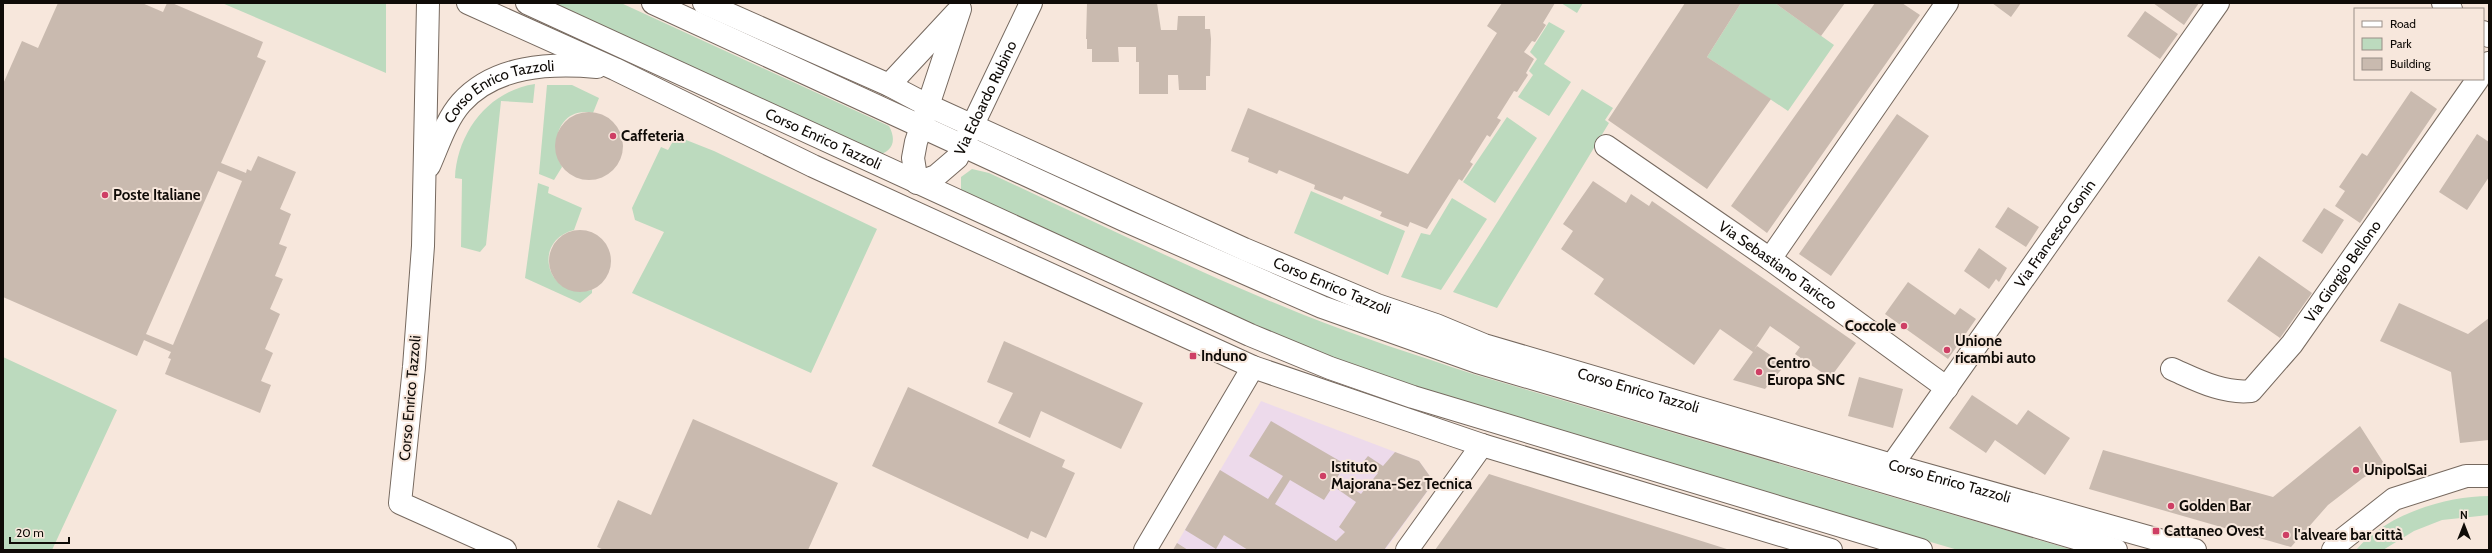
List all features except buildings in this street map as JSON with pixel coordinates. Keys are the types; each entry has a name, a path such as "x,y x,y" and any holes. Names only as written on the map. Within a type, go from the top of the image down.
{"street":[{"name":"Corso Enrico Tazzoli","path":"428,3 428,91 422,253 400,503 505,550"},
{"name":"Corso Enrico Tazzoli","path":"468,3 615,69 813,166 1253,367 1482,445 1831,550"},
{"name":"Corso Enrico Tazzoli","path":"527,3 1119,276 1257,338 1330,368 1413,397 1921,550"},
{"name":"Corso Enrico Tazzoli","path":"653,3 1124,220 1322,307 1477,362 2116,550"},
{"name":"Corso Enrico Tazzoli","path":"704,3 889,85 927,105 1244,249 1363,299 1436,325 1484,345 1892,465 2195,550"},
{"name":"Via Edoardo Rubino","path":"917,183 936,176 948,168 964,145 1031,3"},
{"path":"1770,259 1947,3"},
{"name":"Via Francesco Gonin","path":"1892,465 2218,3"},
{"path":"917,183 913,158 921,126 962,6"},
{"path":"889,85 962,6"},
{"name":"Corso Enrico Tazzoli","path":"424,178 443,135 460,104 482,84 506,74 531,68 569,65 615,69"},
{"name":"Via Giorgio Bellono","path":"2172,369 2213,387 2238,393 2251,392 2292,344 2477,80"},
{"name":"Via Sebastiano Taricco","path":"1606,146 1770,259 1947,388"},
{"path":"1099,182 1124,220"},
{"path":"1119,276 1147,318"},
{"path":"1145,550 1253,367"},
{"name":"Corso Enrico Tazzoli","path":"1346,399 1413,397"},
{"path":"1407,550 1482,445"},
{"path":"2333,550 2338,544 2394,499 2466,476 2489,476"},
{"name":"Corso Enrico Tazzoli","path":"1871,535 1889,550"}],"shaded area":[{"name":"Istituto Majorana-Sez Tecnica","path":"1261,401 1419,461 1434,482 1385,550 1173,550"}],"green space":[{"path":"222,3 386,3 386,73"},
{"path":"543,3 621,3 889,126 893,136 892,145 886,152 875,156"},
{"path":"1561,3 1583,3 1577,13"},
{"path":"1741,3 1775,3 1834,45 1788,111 1707,57"},
{"path":"1549,22 1565,31 1544,64 1571,82 1549,116 1518,97 1533,75 1529,71 1537,59 1530,52"},
{"path":"535,84 533,103 501,101 486,245 480,252 461,247 462,179 455,178 457,161 462,145 469,130 478,117 490,105 503,95 518,88"},
{"path":"547,85 572,85 599,98 593,113 582,112 573,115 565,120 560,128 556,147 562,167 554,180 539,174"},
{"path":"1582,89 1613,108 1605,120 1609,123 1497,308 1453,292"},
{"path":"1507,117 1537,138 1495,203 1463,182"},
{"path":"676,136 714,151 877,229 811,373 632,293 664,232 635,220 632,208 661,147 668,150"},
{"path":"972,169 989,173 1145,246 1264,299 1367,338 1473,374 2073,550 1958,550 1463,405 1293,345 961,192 961,177"},
{"path":"538,183 549,187 548,193 582,208 574,230 561,236 552,245 549,256 550,268 555,278 564,286 576,291 592,290 592,293 580,303 525,278"},
{"path":"1311,191 1405,231 1388,275 1294,233"},
{"path":"1452,198 1487,219 1441,290 1401,277 1421,233 1430,235"},
{"path":"3,357 117,410 52,550 3,550"},
{"path":"2489,496 2489,515 2442,520 2414,531 2383,550 2356,550 2368,538 2383,527 2417,510 2454,500"}],"place":[{"name":"Caffeteria","path":"613,136"},
{"name":"Poste Italiane","path":"105,195"},
{"name":"Coccole","path":"1904,326"},
{"name":"Unione ricambi auto","path":"1947,350"},
{"name":"Induno","path":"1193,356"},
{"name":"Centro Europa SNC","path":"1759,372"},
{"name":"UnipolSai","path":"2356,470"},
{"name":"Istituto Majorana-Sez Tecnica","path":"1323,476"},
{"name":"Golden Bar","path":"2171,506"},
{"name":"Cattaneo Ovest","path":"2156,531"},
{"name":"l'alveare bar città","path":"2286,535"}]}
